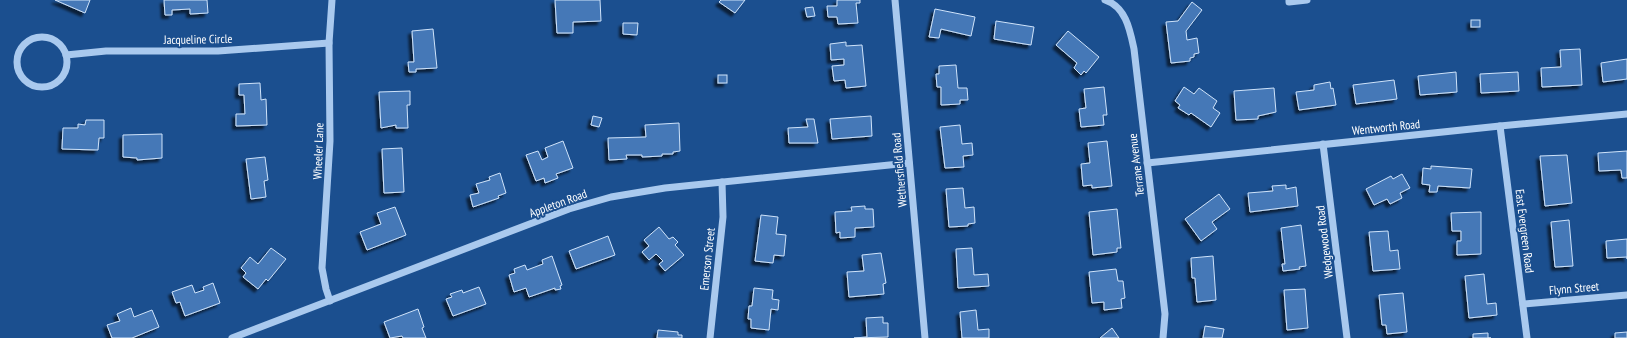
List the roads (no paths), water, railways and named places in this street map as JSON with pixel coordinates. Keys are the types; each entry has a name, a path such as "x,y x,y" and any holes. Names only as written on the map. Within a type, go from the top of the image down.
{"street":[{"name":"Wheeler Lane","path":"330,301 322,268 330,141 330,43 332,0"},
{"name":"Wethersfield Road","path":"896,0 925,338"},
{"name":"Terrane Avenue","path":"1105,0 1117,6 1124,14 1131,35 1165,314 1163,338"},
{"path":"1289,0 1289,2 1307,0"},
{"path":"33,38 47,38 56,41 64,49 66,55 65,72 58,82 41,88 32,86 24,80 18,72 16,65 18,52 22,46 33,38"},
{"name":"Jacqueline Circle","path":"66,55 111,51 218,51 330,43"},
{"name":"Wentworth Road","path":"1147,163 1627,114"},
{"name":"East Evergreen Road","path":"1500,126 1527,338"},
{"name":"Wedgewood Road","path":"1323,144 1346,338"},
{"name":"Appleton Road","path":"232,338 590,202 636,192 909,163"},
{"name":"Emerson Street","path":"710,338 723,217 722,182"},
{"name":"Flynn Street","path":"1523,304 1627,294"}]}
